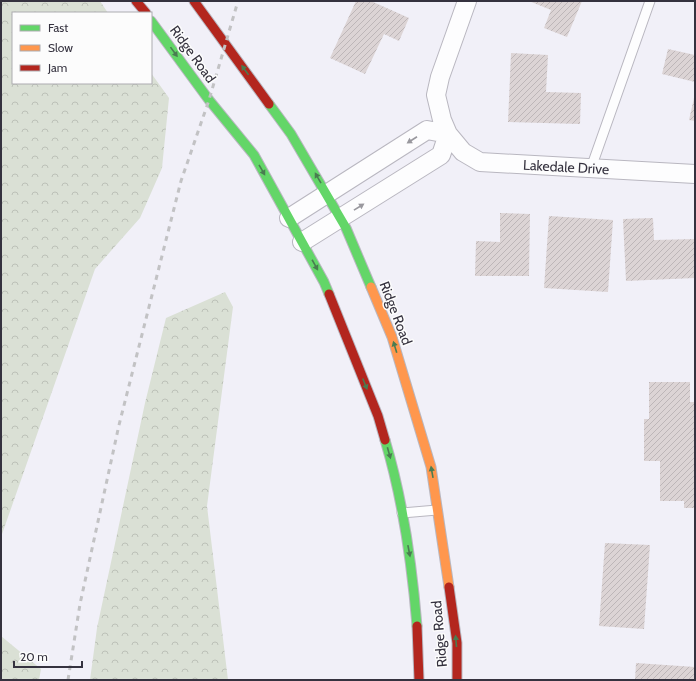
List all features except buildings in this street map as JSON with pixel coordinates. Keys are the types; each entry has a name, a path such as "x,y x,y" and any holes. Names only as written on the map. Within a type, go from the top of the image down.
{"main road":[{"path":"136,1 145,12"},
{"name":"Ridge Road","path":"194,1 291,134 341,219 392,337 431,467 457,643 457,680"},
{"name":"Ridge Road","path":"152,21 209,100 254,155 324,282 378,416 391,459 410,556 417,625 419,680"}],"street":[{"name":"Lakedale Drive","path":"467,1 440,77 436,95 442,120 448,134 463,152 480,162 695,174"},
{"path":"290,218 427,130 448,134 441,155 302,242"}],"lane":[{"path":"591,168 650,1"},
{"path":"402,513 437,510"}],"green space":[{"path":"1,1 100,1 107,12 12,12 12,84 152,84 152,74 169,98 162,168 140,218 95,269 1,537"},
{"path":"225,292 233,307 207,506 228,680 90,680 97,628 145,403 166,318"},
{"path":"1,636 41,669 39,680 1,680"}],"railway":[{"path":"68,680 80,604 119,425 181,181 209,100 238,1"}],"traffic: fast":[{"path":"152,22 209,100 254,155 324,282 329,294"},
{"path":"269,104 291,134 346,228 371,287"},
{"path":"385,440 397,486 406,532 417,626"}],"traffic: slow":[{"path":"371,287 392,337 431,467 449,587"}],"traffic: jam":[{"path":"136,1 145,12"},
{"path":"194,1 269,104"},
{"path":"329,294 378,416 385,440"},
{"path":"449,587 457,643 457,680"},
{"path":"417,626 419,680"}]}
